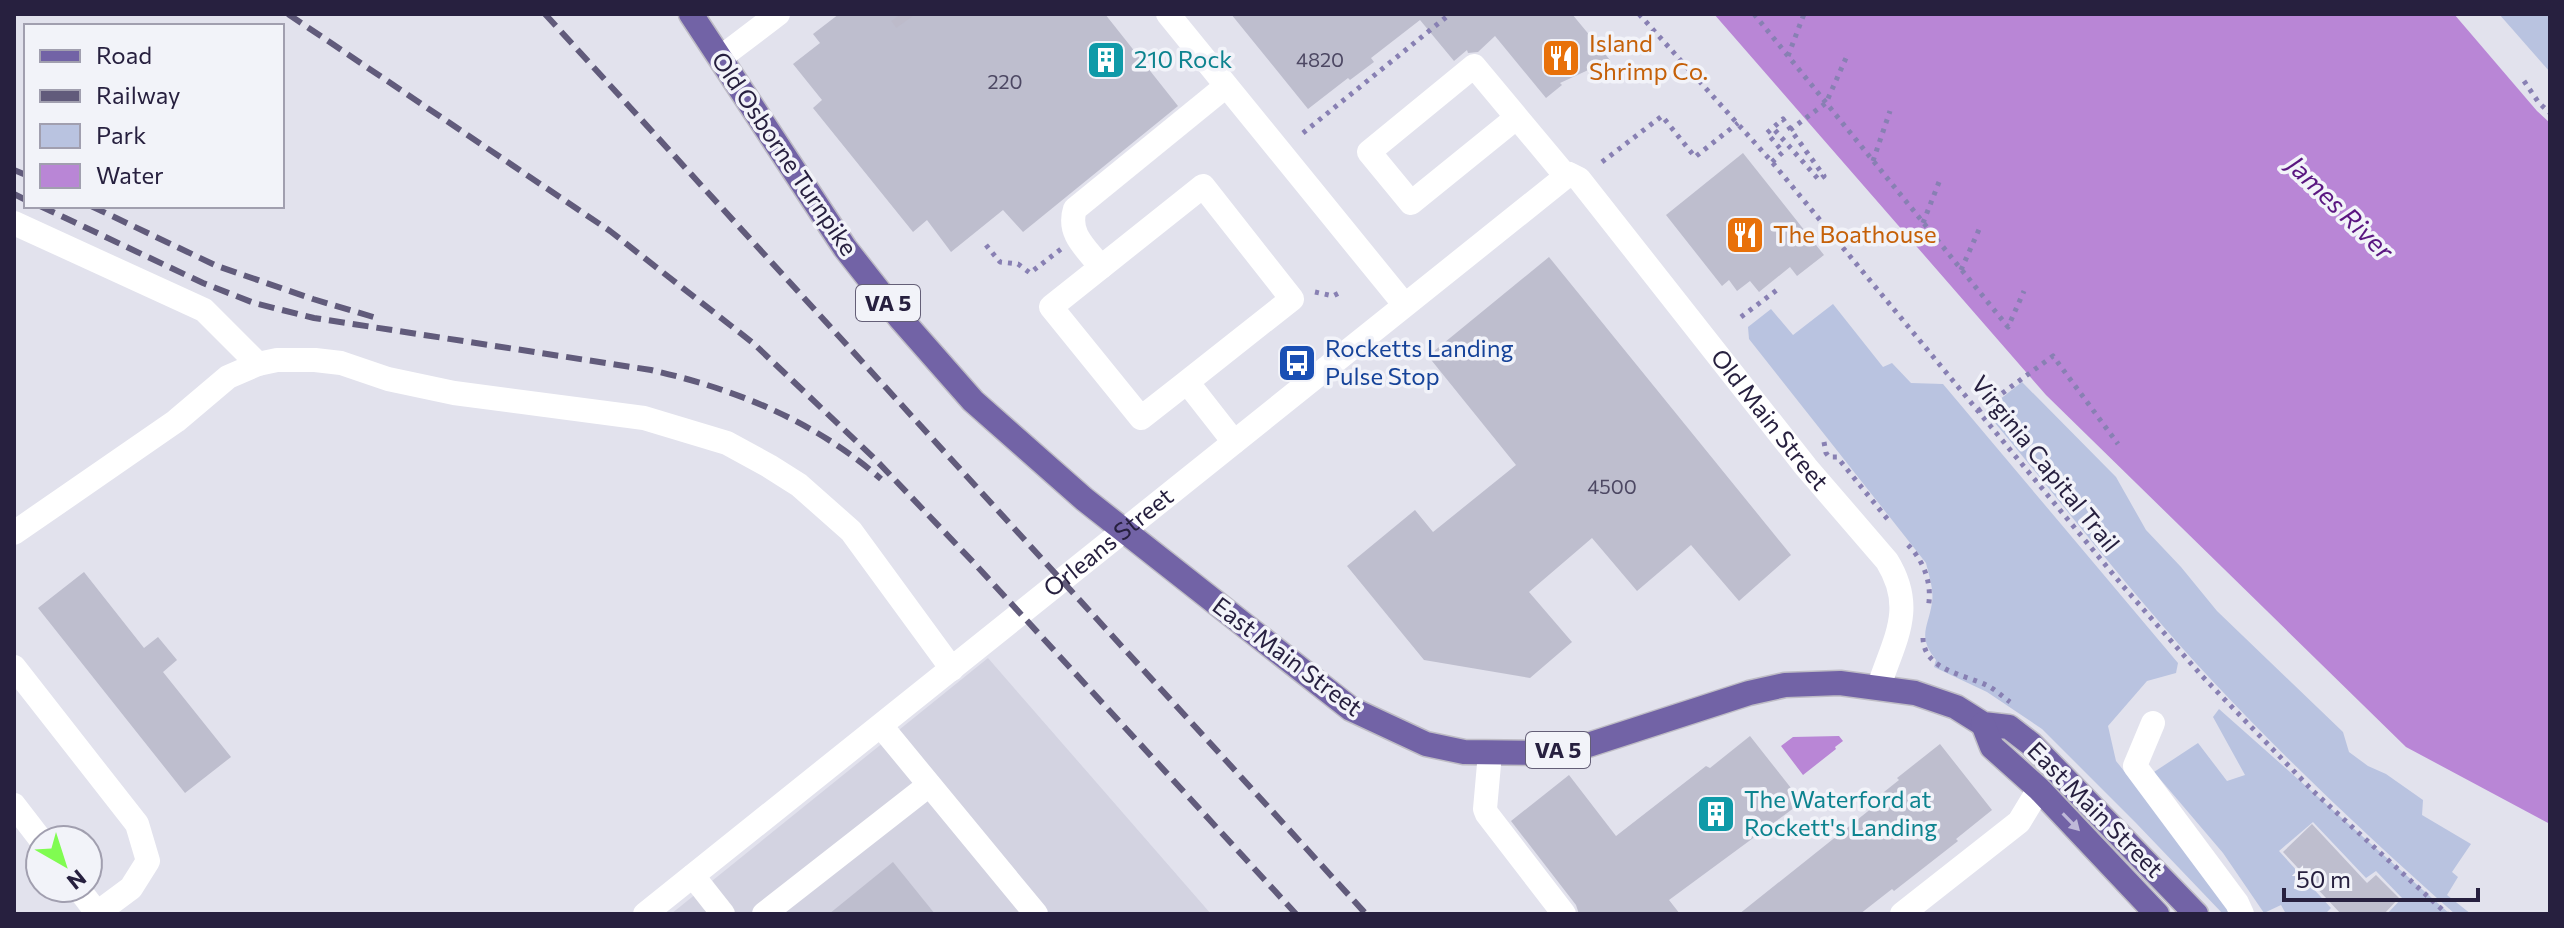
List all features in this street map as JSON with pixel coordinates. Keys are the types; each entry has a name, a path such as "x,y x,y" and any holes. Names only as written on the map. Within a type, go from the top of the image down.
{"main road":[{"name":"Old Osborne Turnpike","path":"691,14 845,248 900,318 973,401"},
{"name":"East Main Street","path":"973,401 1084,499 1351,709 1426,744 1464,752 1490,753 1540,753 1585,746 1714,703 1785,685 1840,683 1915,693 1956,707 1983,724 2009,727 2031,744 2196,914"},
{"name":"East Main Street","path":"1983,724 1992,747 2039,789 2157,914"}],"street":[{"path":"720,58 778,14"},
{"path":"1168,14 1404,304"},
{"name":"Old Main Street","path":"1516,118 1411,203 1369,152 1474,66 1516,118 1589,192 1806,467 1887,561 1897,577 1903,608 1879,686"},
{"path":"1101,267 1073,231 1075,209 1226,86"},
{"name":"Orleans Street","path":"645,914 1569,175"},
{"path":"1203,186 1292,299 1187,382 1141,418 1051,307 1203,186"},
{"path":"14,223 204,310 258,364"},
{"path":"14,533 176,421 228,377 258,364 277,360 341,363 388,379 454,393 644,418 727,443 799,485 851,531 952,669"},
{"path":"1187,382 1234,442"},
{"path":"14,667 137,824 148,861 131,888 97,914"},
{"path":"2153,723 2135,766 2242,914"},
{"path":"881,726 1036,914"},
{"path":"1490,753 1487,814 1564,914"},
{"path":"764,914 929,785"},
{"path":"1902,914 2019,822 2039,789"},
{"path":"14,805 29,824"},
{"path":"693,876 723,914"}],"path":[{"path":"1303,133 1450,14"},
{"name":"Virginia Capital Trail","path":"1639,14 1772,162 2122,585 2239,716 2336,812 2447,914"},
{"path":"1754,14 2008,327 2024,291"},
{"path":"1788,56 1804,14"},
{"path":"1790,130 1826,103 1846,58"},
{"path":"2524,81 2550,113"},
{"path":"1873,161 1890,111"},
{"path":"1602,162 1662,116 1695,157 1738,123"},
{"path":"1772,162 1783,152 1767,133 1783,119 1824,176 1819,180 1773,128"},
{"path":"1923,223 1941,177"},
{"path":"1961,270 1981,225"},
{"path":"986,245 1000,262 1018,264 1030,273 1077,236"},
{"path":"1308,289 1327,295 1341,292"},
{"path":"1741,317 1777,290"},
{"path":"1978,411 2053,356 2118,444"}],"shaded area":[{"path":"988,658 1211,914 671,914"}],"green space":[{"path":"2499,14 2550,14 2550,72"},
{"path":"1833,304 1883,367 1892,363 1911,383 1943,384 2178,663 2176,673 2147,681 2108,726 2116,761 2220,890 2232,914 2223,914 2042,729 1987,692 1934,667 1936,660 1925,638 1932,598 1926,563 1749,339 1748,327 1771,309 1793,335"},
{"path":"2022,382 2116,477 2146,530 2217,611 2343,732 2349,752 2423,800 2422,815 2471,844 2452,872 2458,877 2447,895 2471,914 2455,914 2334,803 2216,685 2124,580 1985,411"},
{"path":"2219,709 2450,914 2387,914 2402,898 2376,871 2366,878 2313,822 2279,851 2331,908 2325,914 2286,914 2281,905 2264,913 2223,853 2154,772 2198,743 2227,781 2245,775 2213,717"}],"water":[{"name":"James River","path":"1714,14 2454,14 2550,123 2550,824 2406,747 2046,395"},
{"path":"1839,736 1843,741 1836,749 1803,775 1781,746 1793,737"}],"building":[{"path":"839,14 1105,14 1178,106 1023,232 1003,210 951,252 927,220 913,232 813,108 822,100 793,64 820,43 813,34"},
{"path":"1231,14 1572,14 1610,60 1560,83 1562,85 1546,98 1495,36 1478,52 1468,53 1467,50 1454,61 1420,20 1371,58 1374,62 1308,109"},
{"name":"The Boathouse","path":"1743,153 1824,255 1797,276 1790,267 1759,292 1750,281 1737,291 1729,280 1722,286 1666,215"},
{"path":"1549,257 1791,555 1739,601 1691,545 1637,591 1592,538 1529,592 1572,642 1530,678 1424,660 1347,566 1415,510 1433,532 1516,465 1428,356"},
{"path":"84,572 144,648 158,637 177,660 163,672 231,757 185,793 38,608"},
{"name":"The Waterford at Rockett's Landing","path":"1750,736 1802,802 1669,900 1680,914 1579,914 1576,905 1511,821 1569,775 1616,836"},
{"name":"The Waterford at Rockett's Landing","path":"1940,744 1992,810 1956,839 1958,841 1860,914 1739,914 1882,800 1879,796 1899,780 1897,778"},
{"path":"2312,824 2367,883 2376,875 2399,898 2384,914 2341,914 2283,852"},
{"path":"893,862 935,914 829,914"}],"tunnel":[{"path":"901,14 906,21"}],"railway":[{"path":"288,14 610,231 753,343 875,459 974,563 1296,914"},
{"path":"545,14 1366,914"},
{"path":"14,170 24,174"},
{"path":"14,194 24,199"},
{"path":"44,208 203,283 254,303 314,318 651,370 713,387 801,424 856,458 881,479"},
{"path":"95,208 217,266 380,319"}],"place":[{"name":"Island Shrimp Co.","path":"1561,58"},
{"name":"210 Rock","path":"1106,60"},
{"name":"The Boathouse","path":"1745,235"},
{"name":"Rocketts Landing Pulse Stop","path":"1297,363"},
{"name":"The Waterford at Rockett's Landing","path":"1716,814"}]}
